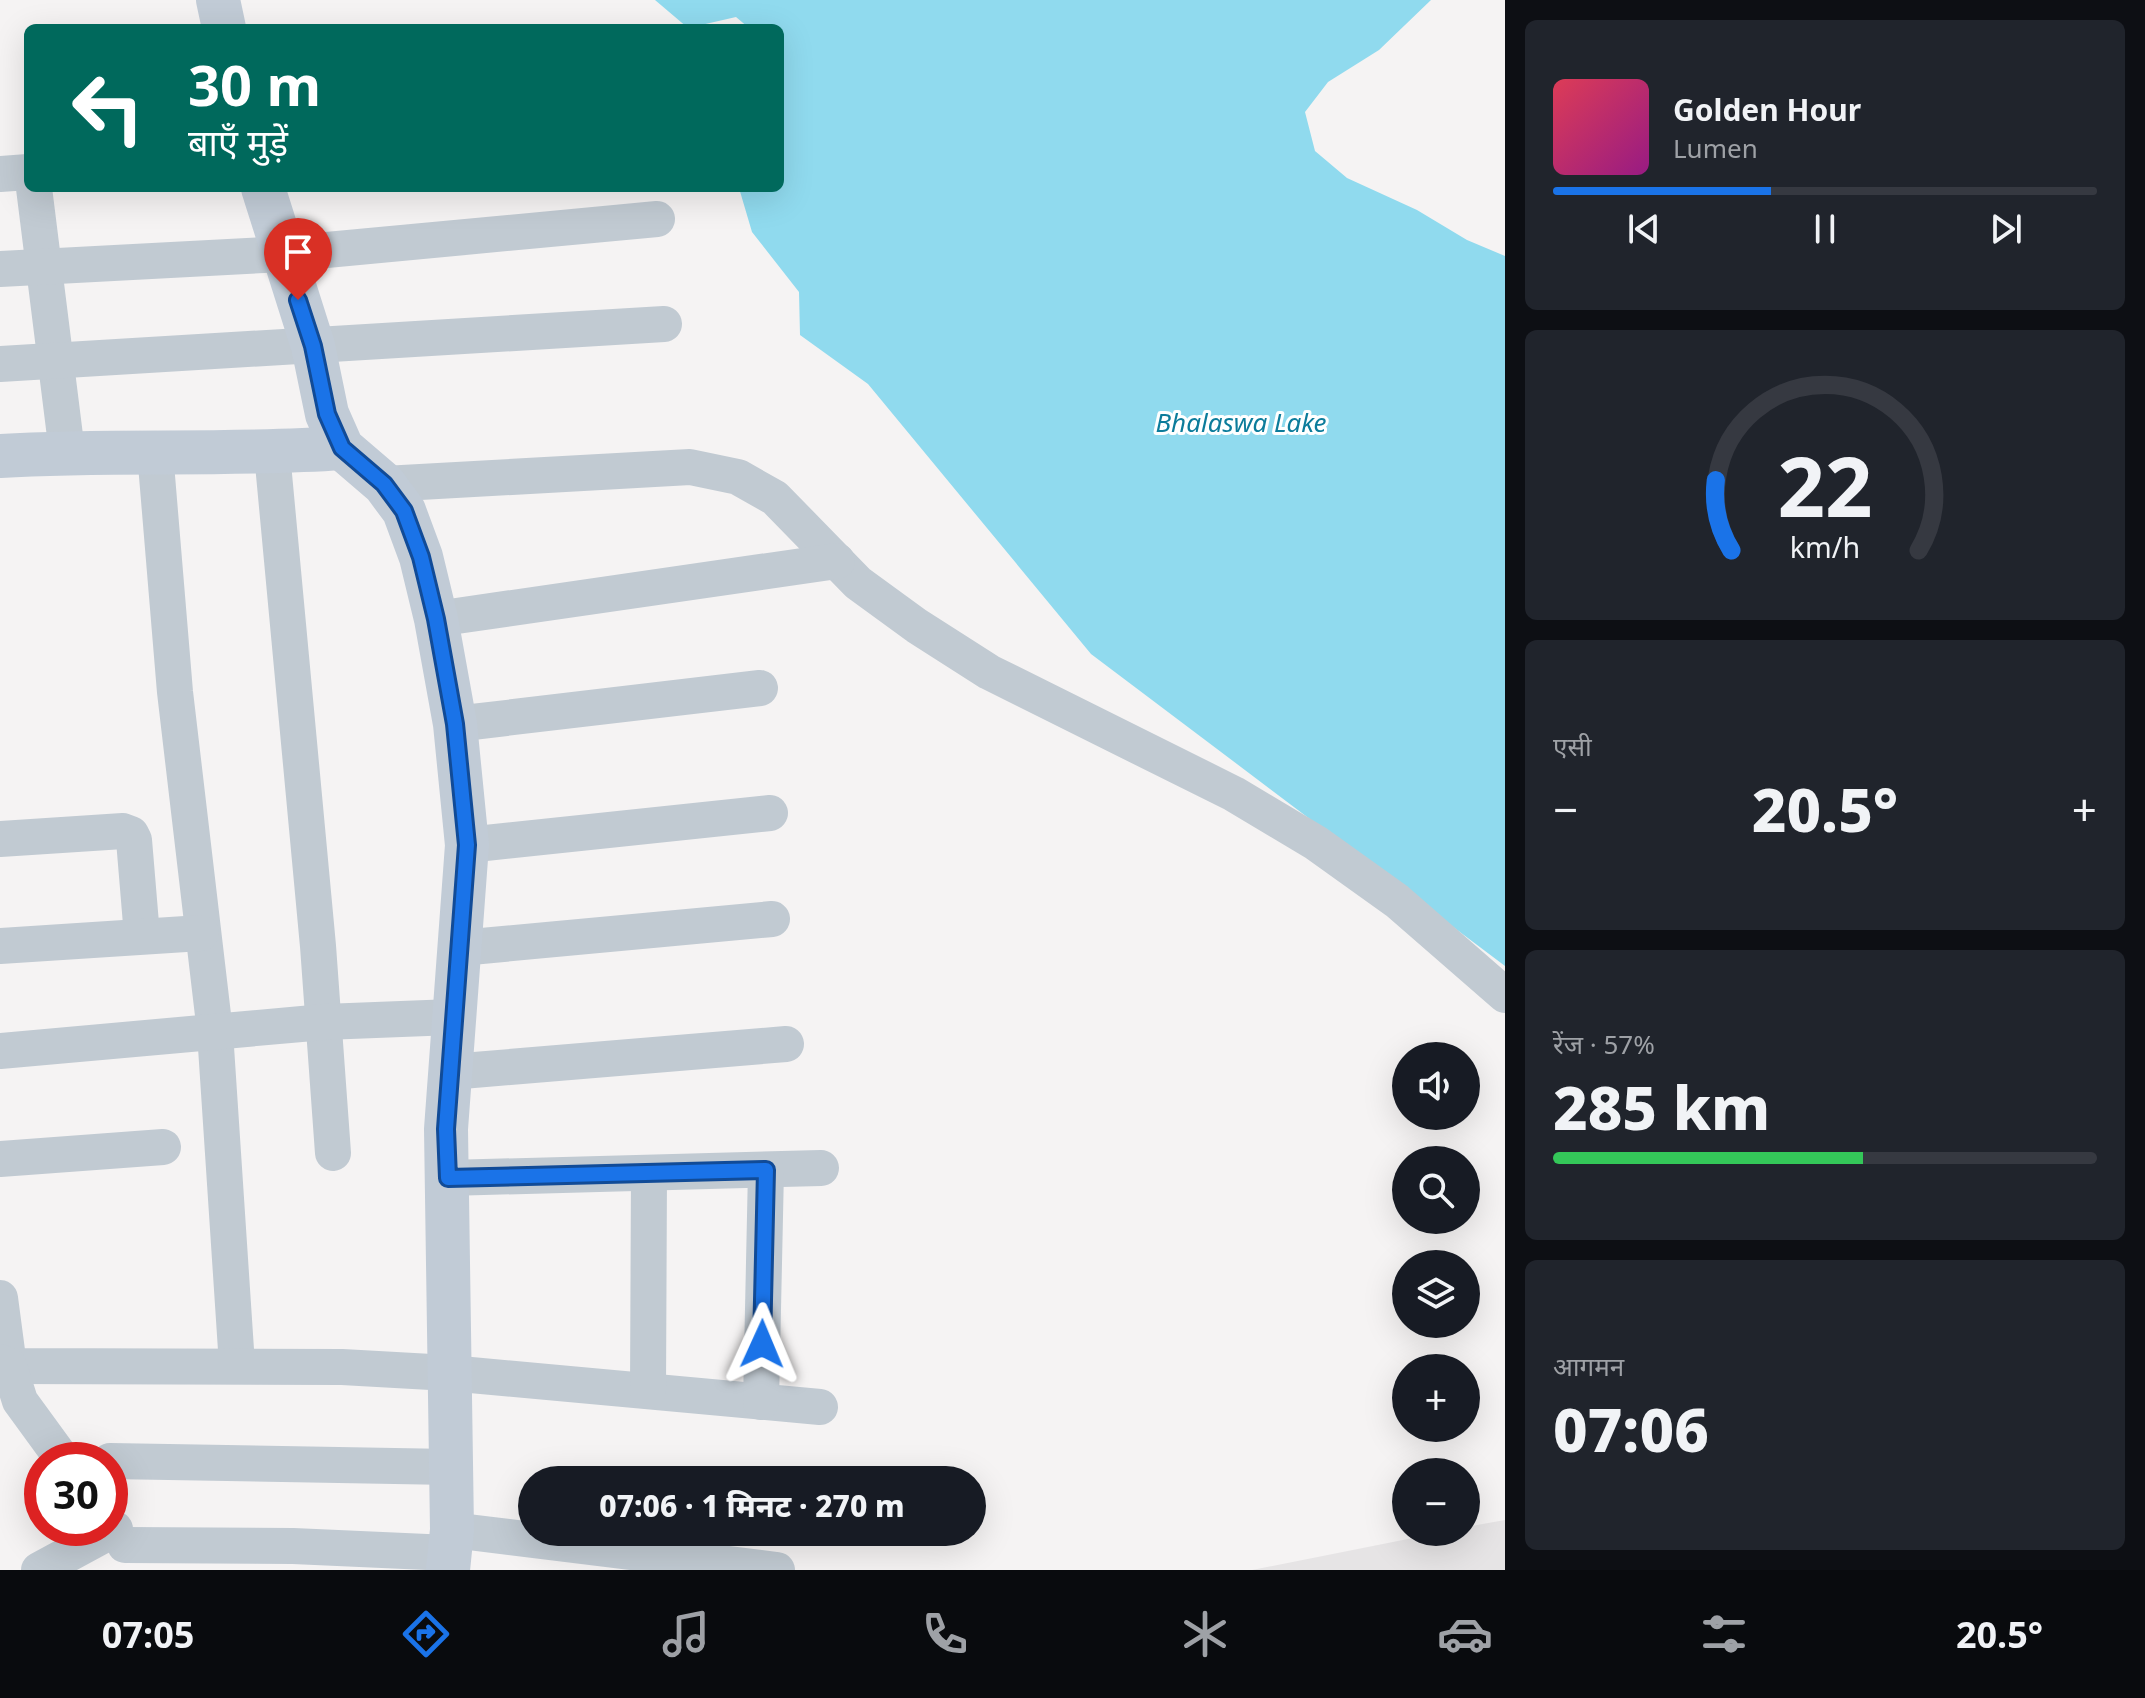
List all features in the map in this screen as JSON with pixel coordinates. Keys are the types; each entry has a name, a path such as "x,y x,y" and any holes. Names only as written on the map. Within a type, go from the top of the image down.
{"street":[{"path":"218,0 223,24"},
{"path":"0,174 24,172"},
{"path":"35,192 67,452"},
{"path":"264,192 313,346 327,414 342,448 384,484 404,511 421,557 455,724 467,845 446,1129 450,1551"},
{"path":"0,269 284,254 657,219"},
{"path":"0,364 664,324"},
{"path":"0,456 67,452 272,453 342,448"},
{"path":"155,452 175,692 215,1032 237,1365"},
{"path":"272,453 324,1022 333,1153"},
{"path":"384,484 690,467 738,477 775,498 858,583 905,618 989,672 1234,794 1316,843 1397,901 1505,995"},
{"path":"436,619 837,561"},
{"path":"455,724 760,688"},
{"path":"467,845 770,813"},
{"path":"0,839 123,831 131,834 142,936"},
{"path":"460,948 772,919"},
{"path":"0,946 201,933"},
{"path":"0,1051 324,1022 453,1017"},
{"path":"450,1072 786,1044"},
{"path":"0,1159 163,1147"},
{"path":"448,1178 821,1168"},
{"path":"761,1402 766,1170"},
{"path":"648,1391 649,1173"},
{"path":"0,1298 4,1364 20,1401 49,1442"},
{"path":"4,1364 342,1367 449,1373 820,1407"},
{"path":"0,1424 41,1442"},
{"path":"128,1461 451,1467"},
{"path":"128,1542 450,1551 777,1570"},
{"path":"39,1570 111,1546"}],"shaded area":[{"path":"1505,1520 1505,1570 1252,1570 1392,1542 1392,1546 1480,1546 1480,1524"}],"water":[{"name":"Bhalaswa Lake","path":"655,0 1431,0 1379,50 1328,82 1305,112 1315,151 1347,178 1417,210 1467,240 1505,256 1505,966 1091,654 868,384 800,335 799,292 752,232 740,192 784,192 784,24 744,24 736,17 705,24 683,24"}],"route":[{"path":"298,300 313,346 327,414 342,448 384,484 404,511 421,557 436,619 455,724 467,845 446,1129 448,1178 766,1170 762,1344"}]}
